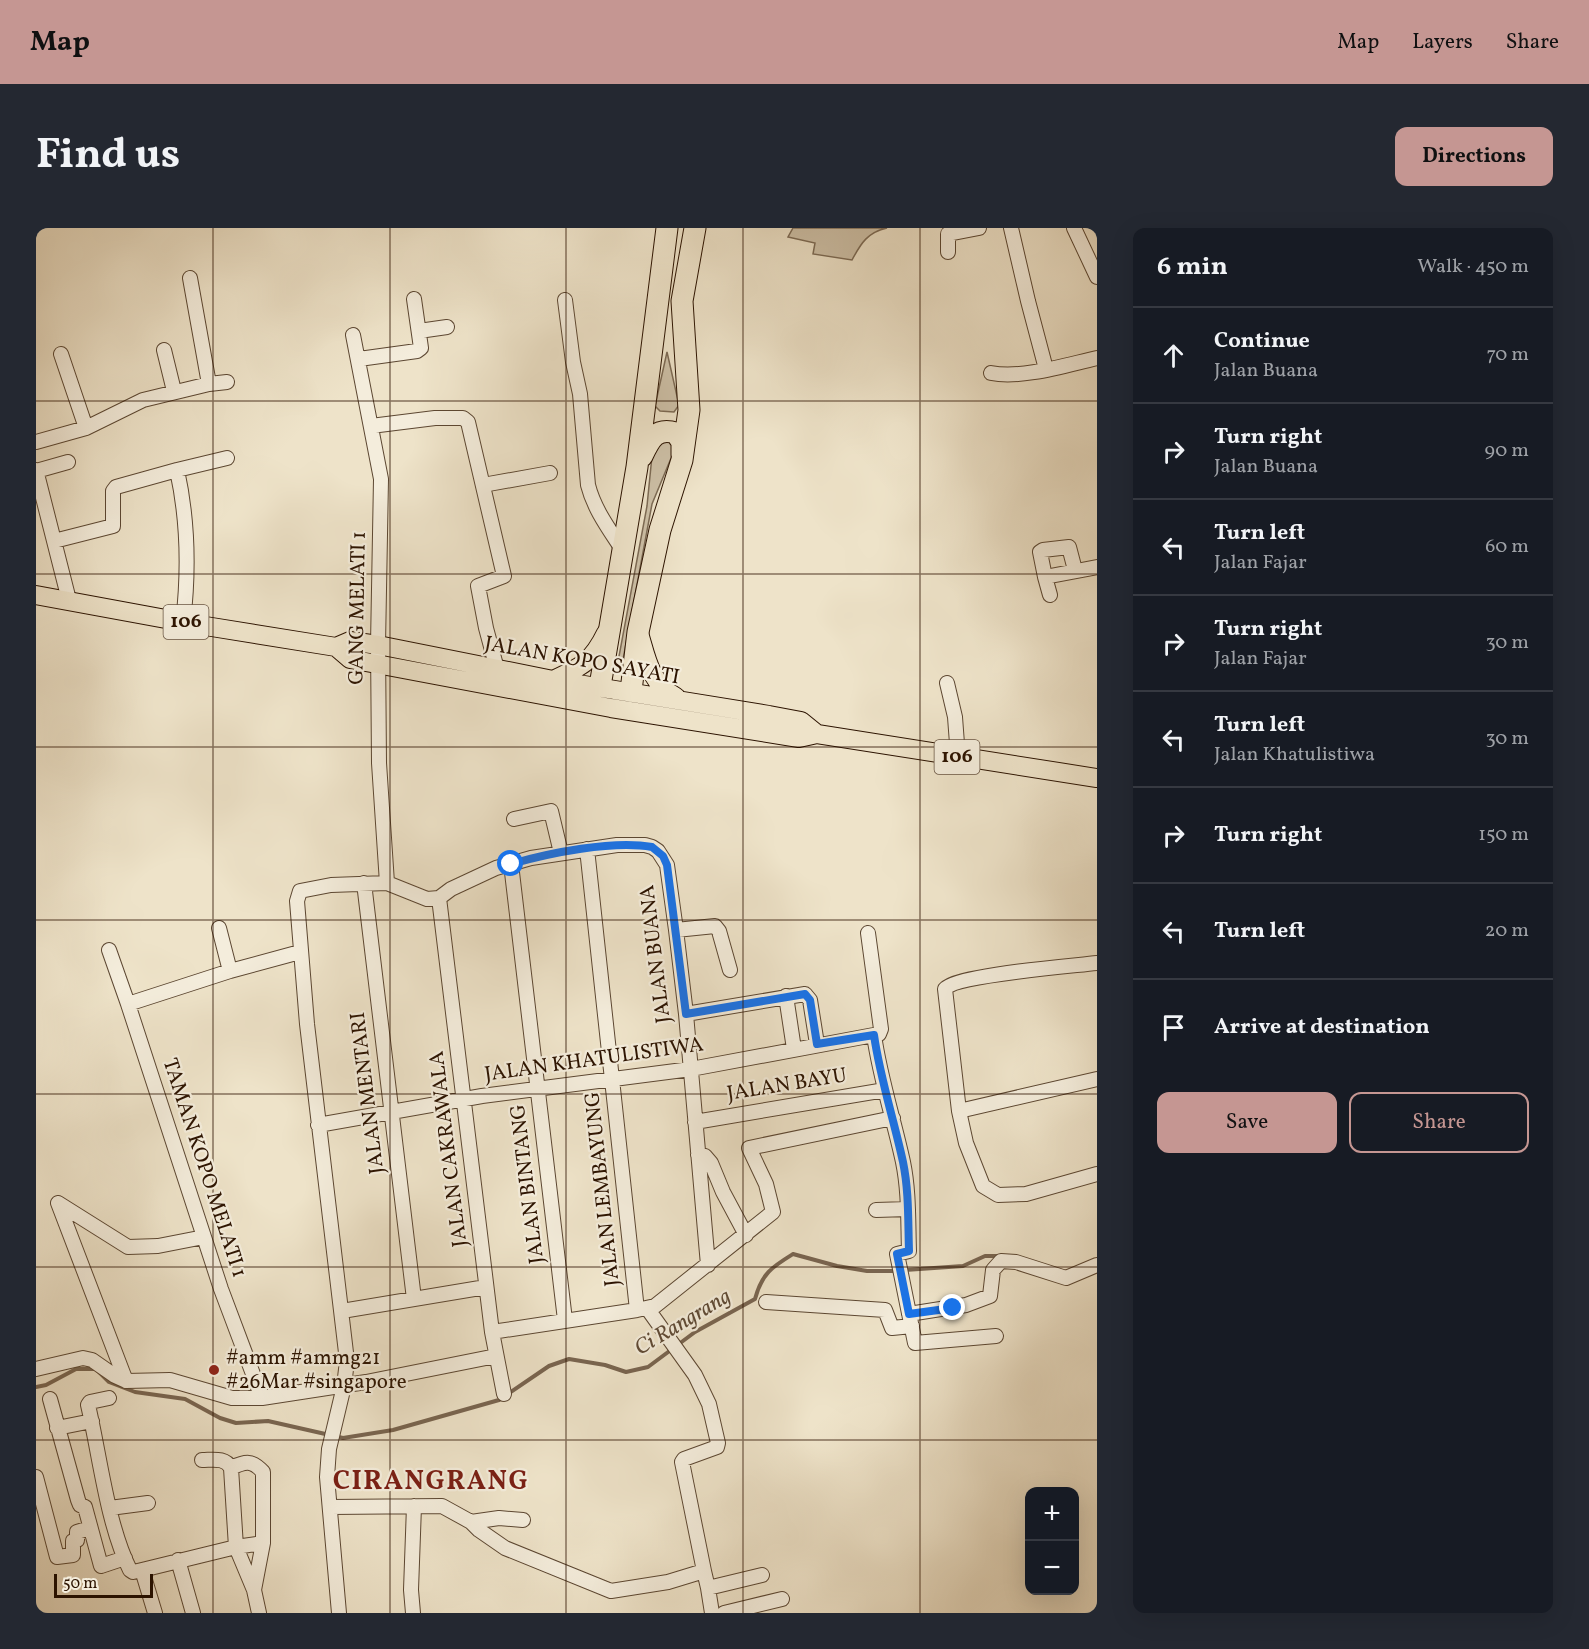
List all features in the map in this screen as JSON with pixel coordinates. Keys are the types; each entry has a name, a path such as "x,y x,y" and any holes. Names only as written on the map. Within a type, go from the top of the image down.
{"highway":[{"path":"598,696 613,619 622,549 637,467 667,228"},
{"path":"684,228 672,304 676,340 687,371"},
{"path":"628,700 638,632 660,530 682,460 689,410 682,301 695,228"},
{"path":"687,371 709,228"},
{"path":"637,467 652,436 662,431 676,433 682,442 682,460"}],"main road":[{"name":"JALAN KOPO SAYATI","path":"36,595 336,647 350,659 378,664 628,700 799,738 817,734 1097,778"},
{"path":"553,680 588,660 598,650 613,619"},
{"path":"638,632 659,686 686,702"},
{"name":"JALAN KOPO SAYATI","path":"336,647 350,641 378,645 553,680 598,696"},
{"name":"JALAN KOPO SAYATI","path":"628,700 686,702 801,721 817,734"}],"street":[{"path":"948,252 948,234 979,228"},
{"path":"1011,228 1046,369"},
{"path":"1074,228 1093,276"},
{"path":"190,278 209,384"},
{"path":"359,359 419,350 421,344 414,299"},
{"path":"565,300 573,362 580,394 588,485 591,497 603,521 622,549"},
{"path":"419,331 447,327"},
{"name":"GANG MELATI 1","path":"353,335 381,479 378,645 379,764 387,883"},
{"path":"164,351 174,391"},
{"path":"61,354 86,428"},
{"path":"991,373 1002,375 1046,369 1097,358"},
{"path":"36,442 86,428 143,400 174,391 227,382"},
{"path":"370,426 435,418 464,418 468,422 483,485 500,533 504,576 480,584 478,589 488,639 497,669"},
{"path":"54,541 113,526 115,488 177,470 227,459"},
{"path":"68,462 36,470 69,600"},
{"path":"177,470 185,511 186,534 186,590 183,622"},
{"path":"483,485 550,473"},
{"path":"1050,594 1040,552 1069,547 1075,570"},
{"path":"1045,577 1097,567"},
{"path":"947,683 955,717 958,757"},
{"path":"514,819 551,811 561,853"},
{"name":"JALAN BUANA","path":"439,898 479,875 511,864 561,853 617,845 645,845 658,851 667,865 676,930 686,1014 708,1265"},
{"name":"JALAN LEMBAYUNG","path":"587,849 612,1079 642,1309"},
{"name":"JALAN BINTANG","path":"511,864 565,1320"},
{"path":"339,1613 327,1477 329,1449 344,1386 347,1361 318,1125 297,901 300,891 331,885 364,883 387,883 427,899 439,898"},
{"name":"JALAN MENTARI","path":"364,883 414,1299"},
{"name":"JALAN CAKRAWALA","path":"439,898 486,1287 504,1394"},
{"path":"676,930 715,926 719,931 730,970"},
{"path":"219,928 230,971"},
{"path":"868,933 881,1029 880,1033 874,1035 903,1164 908,1209 909,1251 897,1254 915,1343 996,1336"},
{"name":"TAMAN KOPO MELATI 1","path":"109,950 221,1289 262,1398"},
{"path":"128,1004 230,971 300,952"},
{"path":"1097,963 979,977 946,987 959,1111 966,1143 983,1186 998,1195 1026,1194 1097,1174"},
{"path":"686,1014 805,994 808,996 817,1044"},
{"path":"786,996 794,1049"},
{"name":"JALAN KHATULISTIWA","path":"318,1125 538,1088 691,1069 874,1035"},
{"path":"959,1111 1097,1079"},
{"name":"JALAN BAYU","path":"695,1122 885,1090"},
{"path":"492,1332 642,1309 661,1302 774,1211 766,1184 749,1148 892,1118"},
{"path":"698,1155 705,1156 711,1163 723,1192 746,1235"},
{"path":"126,1381 58,1203 128,1247 158,1246 204,1237"},
{"path":"876,1210 908,1209"},
{"path":"766,1302 885,1310 892,1328 910,1320 990,1296 994,1267 1001,1261 1016,1262 1066,1278 1097,1264"},
{"path":"342,1311 486,1287"},
{"path":"642,1309 672,1341 705,1394 718,1443 717,1447 682,1462 712,1613"},
{"path":"36,1369 83,1358 92,1360 126,1381 170,1380 232,1398 262,1398 344,1386 496,1356"},
{"path":"347,1361 366,1382"},
{"path":"109,1398 89,1404 110,1508 130,1570 133,1572 236,1546 263,1543"},
{"path":"50,1400 78,1500 85,1507 101,1566 125,1558"},
{"path":"57,1428 92,1421"},
{"path":"202,1460 224,1460 231,1468 236,1546 254,1590 259,1613"},
{"path":"231,1468 247,1462 256,1464 263,1472 263,1543 254,1590"},
{"path":"36,1477 57,1557 73,1555 73,1541 77,1540 77,1532 90,1528"},
{"path":"110,1508 148,1503"},
{"path":"413,1613 411,1590 414,1506"},
{"path":"330,1507 442,1506 471,1522 506,1548 611,1591 668,1582 704,1571"},
{"path":"471,1522 499,1518 523,1520"},
{"path":"178,1560 193,1613"},
{"path":"142,1570 155,1613"},
{"path":"708,1588 762,1575"},
{"path":"724,1613 782,1599"}],"shaded area":[{"path":"793,228 887,228 875,232 866,239 852,260 813,254 815,243 788,237"},
{"path":"667,352 679,405 674,412 660,411 655,406"},
{"path":"657,441 672,441 674,451 652,504 622,665 619,668 617,667 647,506 652,456"}],"waterway":[{"name":"Ci Rangrang","path":"36,1387 46,1385 76,1369 96,1369 109,1382 135,1392 185,1399 220,1418 236,1423 268,1421 343,1438 393,1430 499,1400 549,1366 569,1359 605,1365 626,1372 648,1367 695,1332 755,1299 761,1283 769,1272 793,1254 837,1266 867,1271 897,1271"},
{"name":"Ci Rangrang","path":"905,1270 963,1266 985,1256 1000,1256"}],"place":[{"name":"#amm #ammg21 #26Mar #singapore","path":"214,1370"}],"district":[{"name":"CIRANGRANG","path":"431,1482"}],"route":[{"path":"511,864 531,858 617,845 652,847 663,856 667,865 686,1014 805,994 810,1000 817,1044 874,1035 906,1185 909,1251 897,1254 909,1314 953,1308"}]}
